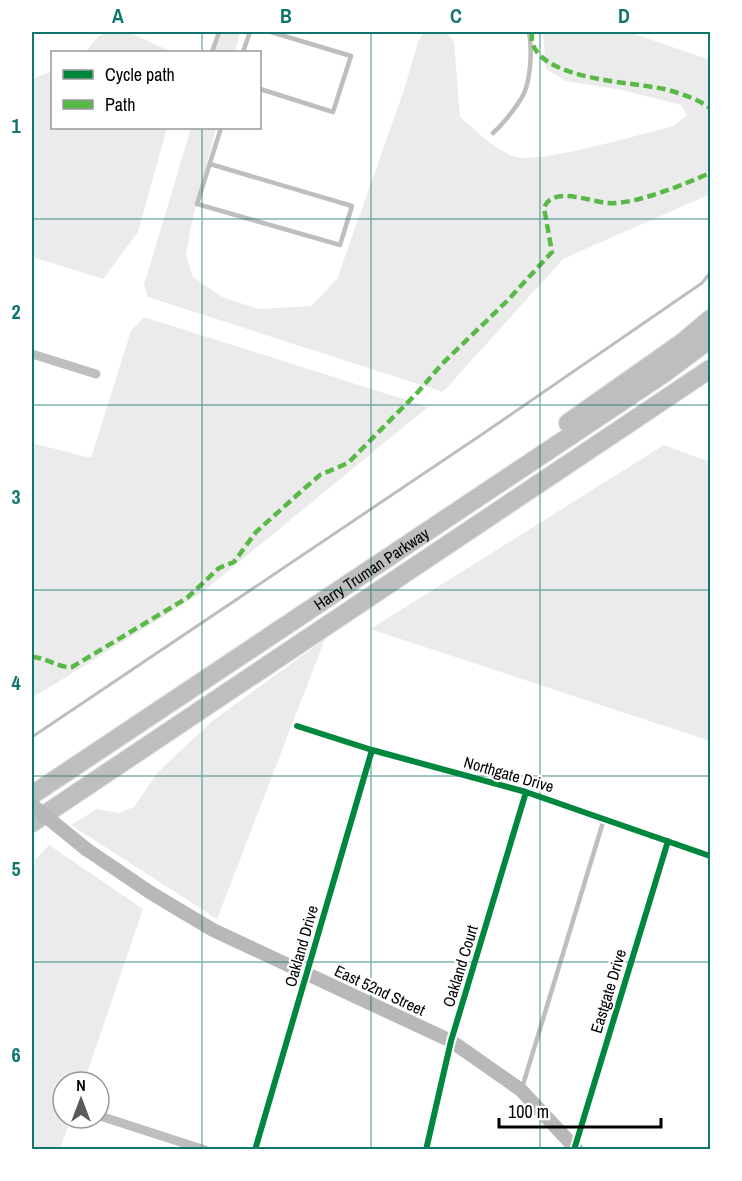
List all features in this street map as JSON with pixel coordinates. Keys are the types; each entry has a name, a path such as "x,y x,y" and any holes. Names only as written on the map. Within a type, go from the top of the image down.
{"highway":[{"path":"246,652 683,342 711,319"},
{"name":"Harry Truman Parkway","path":"32,795 663,374 711,339"},
{"name":"Harry Truman Parkway","path":"32,823 711,369"},
{"path":"607,440 711,380"}],"main road":[{"name":"East 52nd Street","path":"32,805 86,849 151,893 213,930 451,1041 521,1090 575,1148"}],"street":[{"path":"32,354 96,374"},
{"name":"Northgate Drive","path":"297,726 372,750 526,792 711,856"},
{"name":"Oakland Drive","path":"255,1149 372,750"},
{"name":"Oakland Court","path":"426,1149 451,1041 526,792"},
{"name":"Eastgate Drive","path":"575,1148 668,841"},
{"path":"111,1119 206,1149"}],"lane":[{"path":"212,51 219,32"},
{"path":"243,51 250,32"},
{"path":"261,89 333,112 351,56 271,32"},
{"path":"493,133 500,127 526,90 529,73 529,32"},
{"path":"210,164 352,206 340,245 197,204 220,129"},
{"path":"521,1090 604,819"}],"shaded area":[{"path":"111,32 128,32 170,51 86,51 99,36"},
{"path":"219,32 240,32 235,51 213,51"},
{"path":"424,32 447,32 454,42 460,117 498,148 512,156 524,158 565,153 674,126 687,115 681,105 622,90 566,81 546,69 543,32 629,32 710,60 710,194 563,259 443,392 148,297 144,285 191,129 216,129 186,255 193,277 222,297 258,309 311,306 337,279 404,90 418,42"},
{"path":"51,71 51,129 167,129 138,232 103,279 32,257 32,79"},
{"path":"144,317 428,407 200,594 32,698 32,443 91,458 131,331"},
{"path":"664,445 710,462 710,741 370,629"},
{"path":"325,639 217,919 71,825 97,809 119,813 134,807 158,772 211,722"},
{"path":"49,845 143,909 88,1070 51,1070 51,1130 67,1130 60,1149 32,1149 32,863"}],"waterway":[{"path":"32,737 484,433 702,283 710,273"}],"marked path":[{"path":"532,32 533,45 541,57 555,66 592,78 682,94 710,108"},
{"path":"32,657 72,667 187,598 219,568 234,562 256,532 320,475 348,463 552,252 544,208 548,201 563,196 608,203 632,201 660,193 710,173"}],"cycle path":[{"path":"297,726 372,750 526,792 710,856"},
{"path":"255,1150 372,750"},
{"path":"426,1150 451,1041 526,792"},
{"path":"574,1150 668,841"}]}
